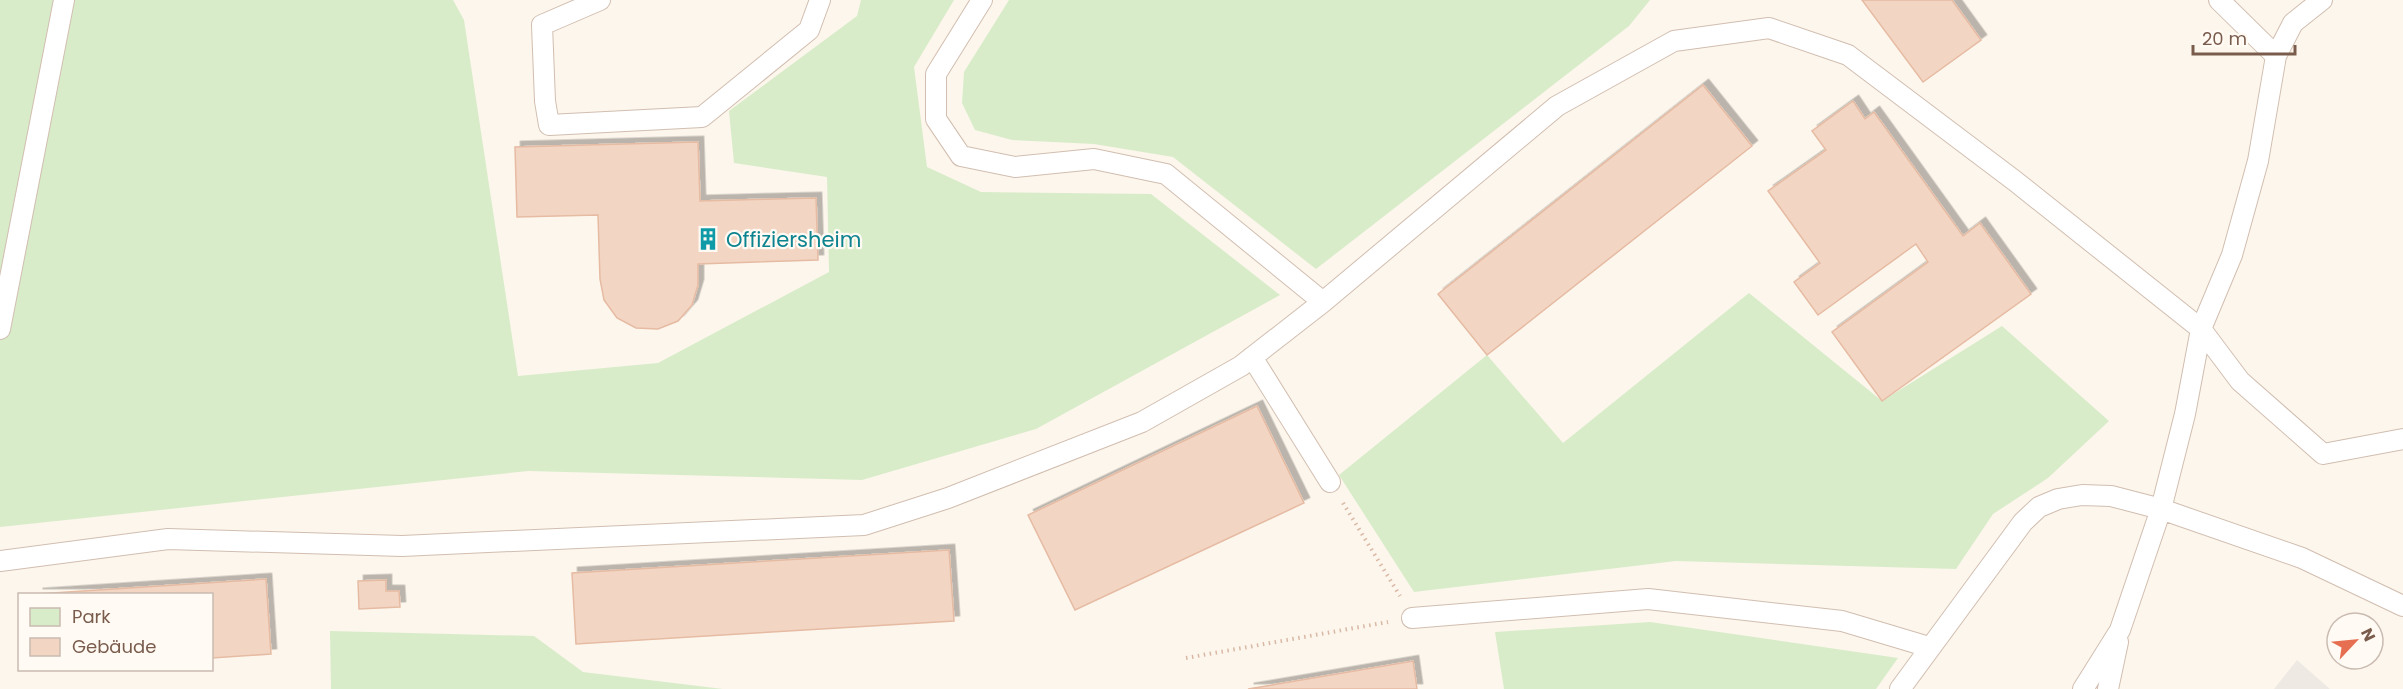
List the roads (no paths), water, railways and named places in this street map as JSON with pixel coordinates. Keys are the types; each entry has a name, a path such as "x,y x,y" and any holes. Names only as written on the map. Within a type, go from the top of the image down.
{"lane":[{"path":"0,329 64,0"},
{"path":"600,0 542,25 545,101 549,125 702,117 809,30 820,0"},
{"path":"982,0 936,74 936,119 961,156 1015,167 1094,159 1166,174 1323,302"},
{"path":"2219,0 2276,56"},
{"path":"2108,689 2120,630 2162,508 2186,414 2201,329 2232,255 2258,161 2276,56 2293,23 2322,0"},
{"path":"0,561 168,539 402,546 864,525 948,498 1142,422 1252,357 1323,302 1557,106 1674,41 1769,28 1848,55 2015,181 2201,329 2240,381 2323,454 2403,439"},
{"path":"1252,357 1330,482"},
{"path":"1900,689 2023,522 2039,507 2058,499 2082,495 2111,496 2162,508 2302,558 2403,606"},
{"path":"1412,618 1648,599 1842,621 1929,647"},
{"path":"2083,689 2120,630"}],"place":[{"name":"Offiziersheim","path":"708,239"}]}
